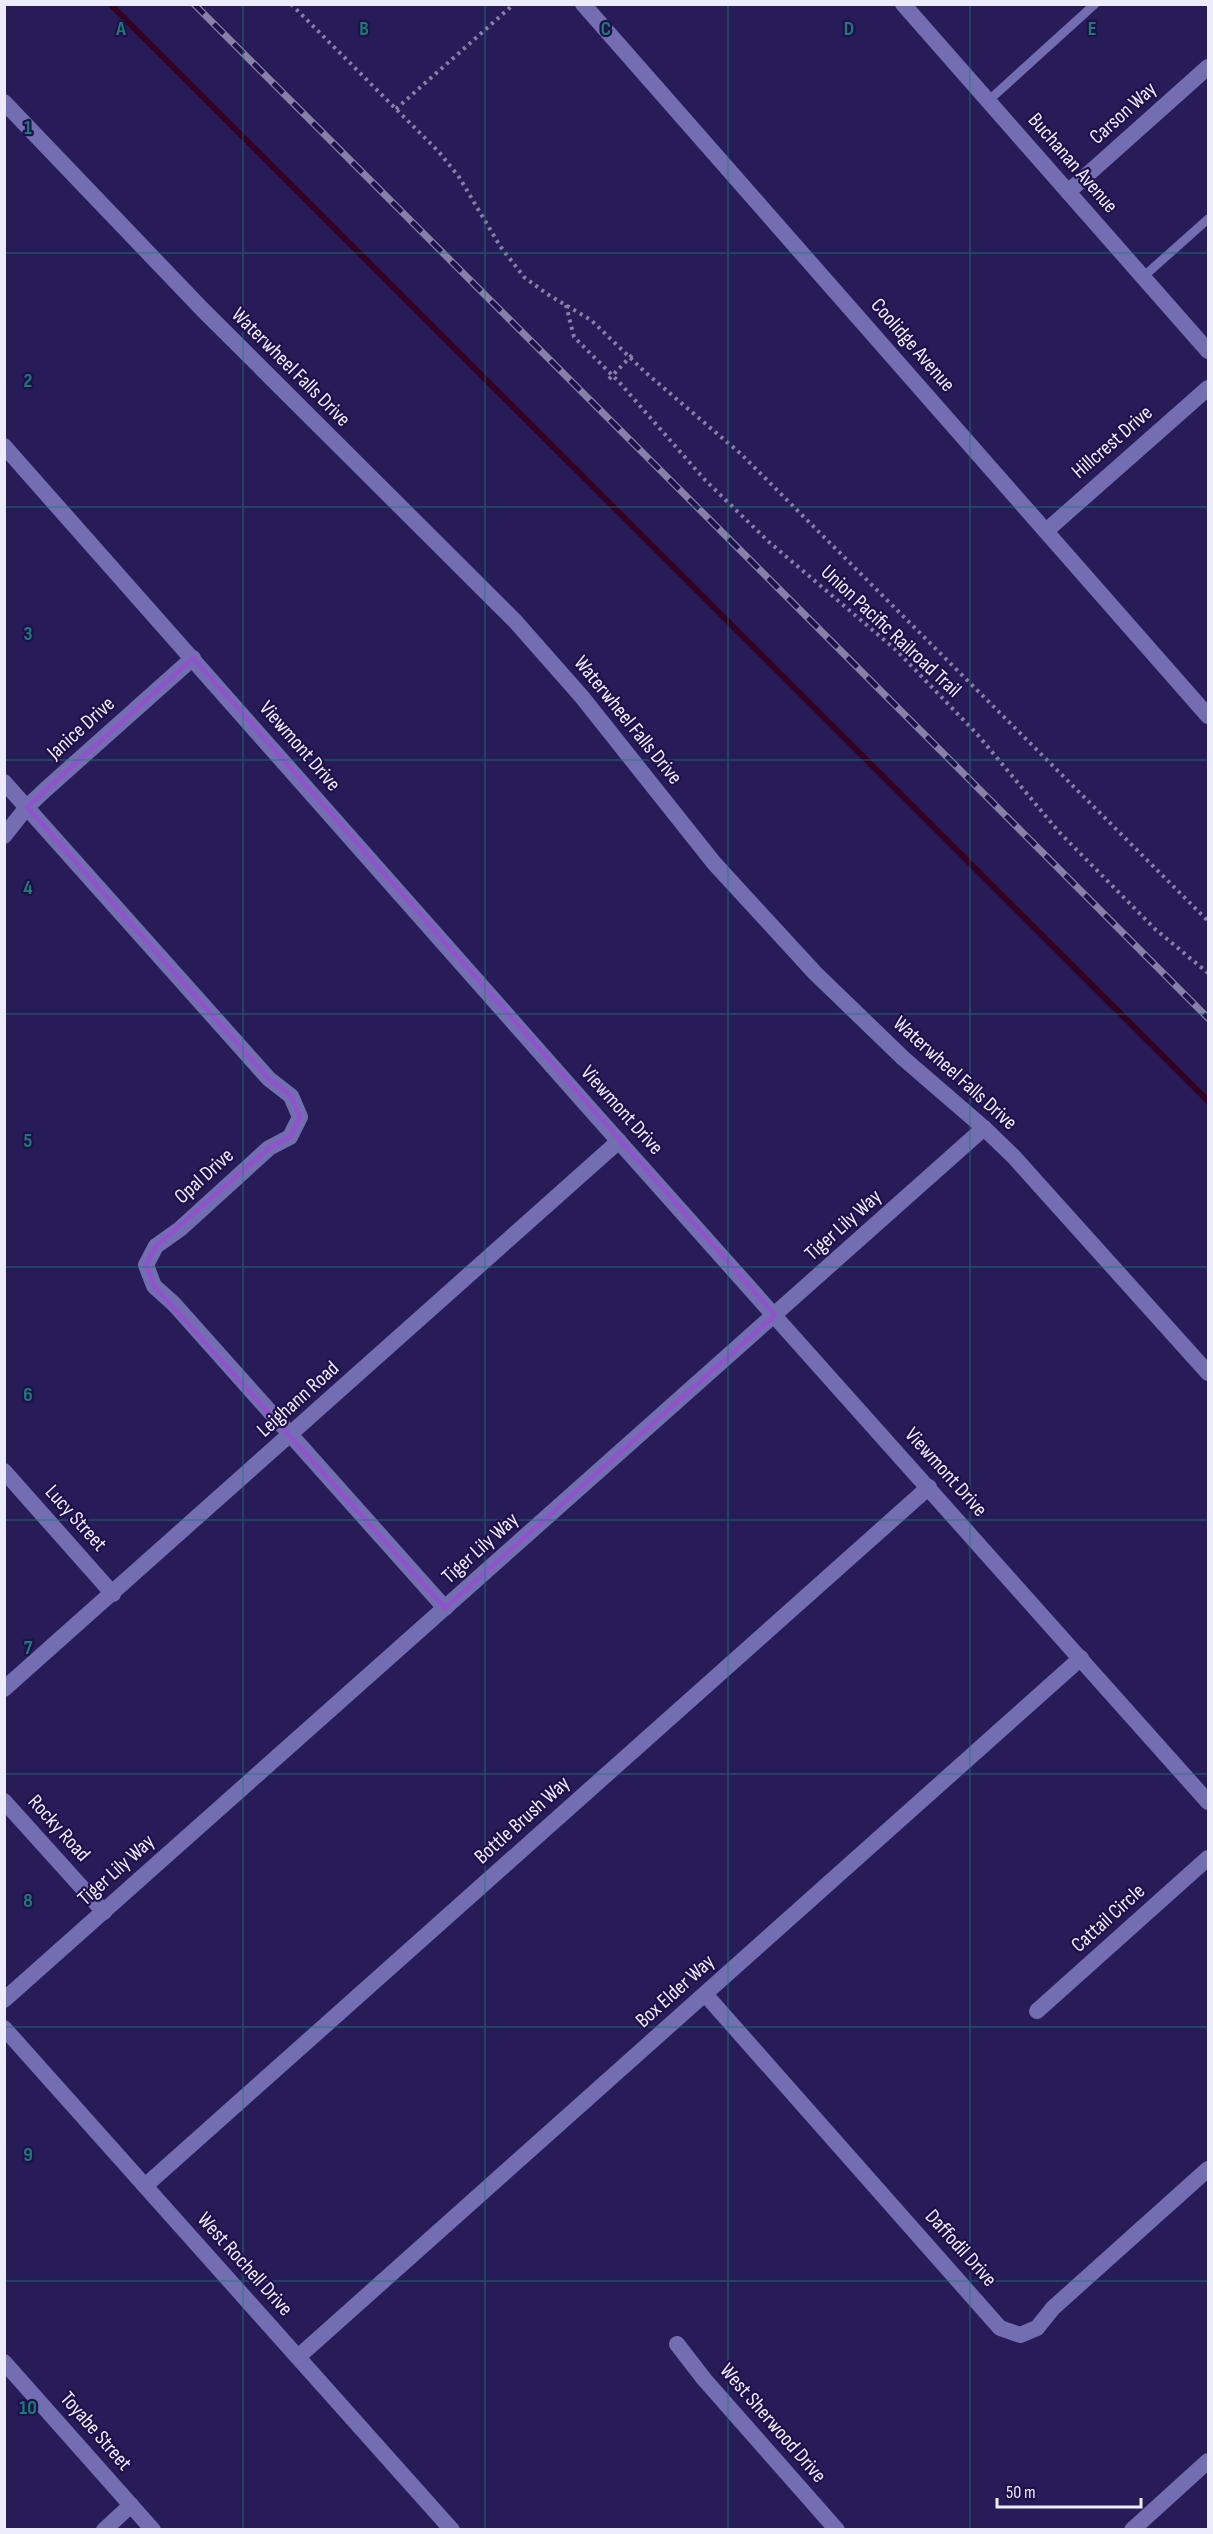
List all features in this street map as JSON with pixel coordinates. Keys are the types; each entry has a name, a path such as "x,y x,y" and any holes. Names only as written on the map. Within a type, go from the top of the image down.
{"street":[{"name":"Coolidge Avenue","path":"583,4 1209,716"},
{"name":"Buchanan Avenue","path":"912,7 988,101 1209,351"},
{"name":"Carson Way","path":"1068,192 1209,67"},
{"name":"Waterwheel Falls Drive","path":"4,102 210,317 515,621 582,697 714,863 815,973 903,1058 1014,1157 1209,1373"},
{"name":"Hillcrest Drive","path":"1046,531 1209,388"},
{"name":"Viewmont Drive","path":"4,446 619,1141 1209,1802"},
{"name":"Janice Drive","path":"4,836 27,807 193,658"},
{"name":"Opal Drive","path":"4,782 268,1079 291,1096 300,1117 290,1137 269,1148 180,1228 156,1246 146,1265 154,1286 174,1304 445,1608"},
{"name":"Tiger Lily Way","path":"4,2000 984,1128"},
{"name":"Leighann Road","path":"4,1689 619,1141"},
{"name":"Lucy Street","path":"4,1472 113,1594"},
{"name":"Bottle Brush Way","path":"145,2186 929,1488"},
{"name":"Box Elder Way","path":"298,2357 1081,1658"},
{"name":"Rocky Road","path":"4,1801 104,1912"},
{"name":"Cattail Circle","path":"1037,2011 1209,1858"},
{"name":"Daffodil Drive","path":"705,1994 1000,2328 1020,2335 1037,2328 1053,2308 1209,2169"},
{"name":"West Rochell Drive","path":"4,2028 452,2529"},
{"name":"West Sherwood Drive","path":"676,2344 704,2379 837,2529"},
{"name":"Toyabe Street","path":"4,2362 153,2529"},
{"path":"1132,2529 1209,2461"},
{"path":"104,2529 131,2505"}],"lane":[{"path":"988,101 1095,4"},
{"path":"1143,277 1209,219"}],"path":[{"name":"Union Pacific Railroad Trail","path":"291,4 439,152 459,177 500,246 524,277 547,294 591,320 741,454 1209,921"},
{"path":"396,110 514,4"},
{"name":"Union Pacific Railroad Trail","path":"566,304 574,337 705,480 769,542 903,657 977,734 1059,832 1155,929 1209,973"},
{"path":"611,377 635,352"}],"highlighted area":[{"path":"193,658 775,1315 445,1608 154,1286 146,1265 156,1246 269,1148 290,1137 300,1117 291,1096 269,1079 27,807"}],"waterway":[{"path":"110,4 1208,1101"}],"railway":[{"path":"194,4 1208,1018"}]}
